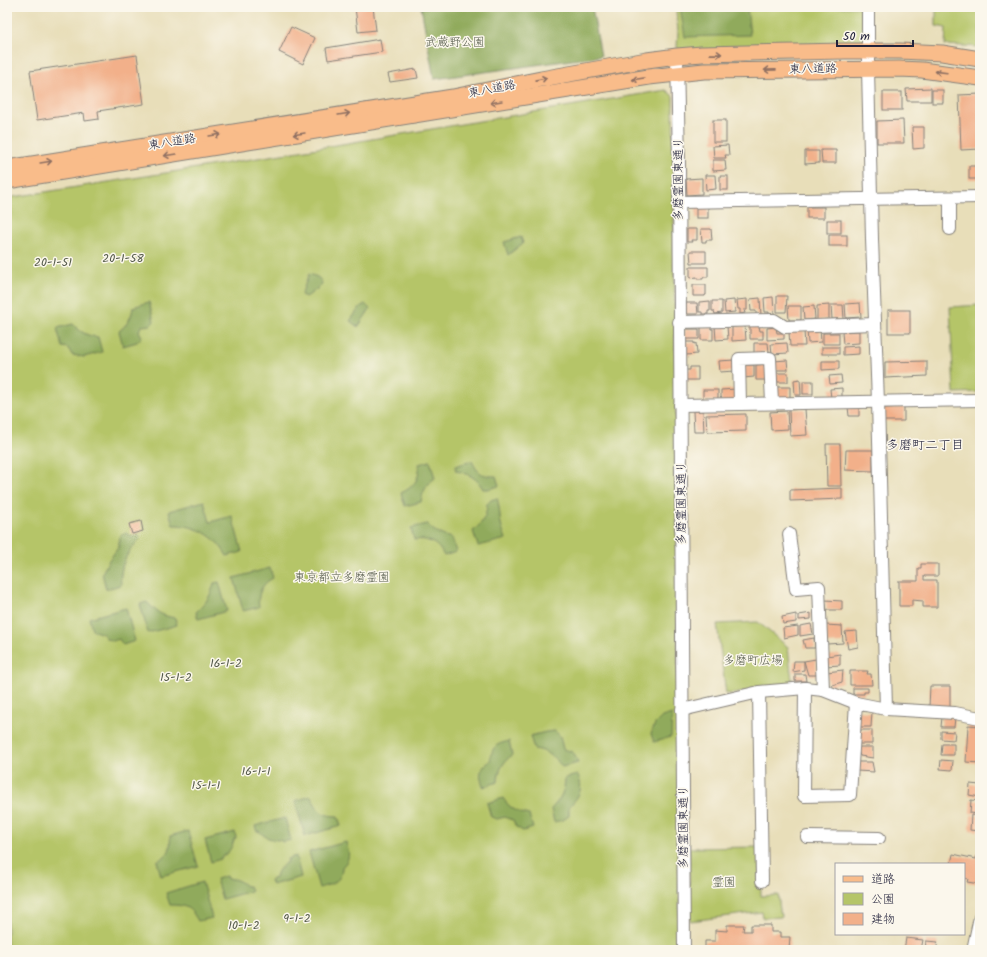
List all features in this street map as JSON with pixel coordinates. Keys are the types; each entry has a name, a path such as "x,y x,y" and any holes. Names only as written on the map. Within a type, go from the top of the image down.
{"main road":[{"name":"東八道路","path":"7,168 452,97 556,76 677,56 868,51 942,53 980,59"},
{"name":"東八道路","path":"7,181 677,73 704,71 868,69 922,70 980,78"}],"street":[{"path":"868,7 871,199 886,709"},
{"name":"多磨霊園東通り","path":"677,56 684,950"},
{"path":"679,202 980,197"},
{"path":"950,198 950,229"},
{"path":"679,322 774,320 785,327 875,324"},
{"path":"740,404 739,359 770,358 772,403"},
{"path":"680,405 980,400"},
{"path":"789,534 796,589 818,587 823,690"},
{"path":"805,688 804,796 850,795 856,703"},
{"path":"682,710 759,692 805,688 823,690 856,703 886,709 955,713 980,718"},
{"path":"759,692 762,880"},
{"path":"807,837 879,838"},
{"path":"973,950 978,937 980,917"}],"green space":[{"name":"武蔵野公園","path":"421,7 592,7 601,56 434,79"},
{"path":"664,7 866,7 864,49 680,53 677,47 678,31 676,11"},
{"path":"680,7 747,7 750,35 685,37"},
{"path":"936,7 980,7 980,47 945,45 946,28 936,26"},
{"name":"東京都立多磨霊園","path":"666,90 673,96 680,950 7,950 7,198 216,165"},
{"path":"521,237 523,243 508,255 504,242"},
{"path":"309,274 319,278 322,283 306,297 301,295"},
{"path":"149,302 154,321 151,325 141,326 139,331 142,337 137,342 123,346 119,331 129,320 133,307"},
{"path":"365,304 370,309 358,327 350,321 360,307"},
{"path":"980,305 980,392 954,393 950,307"},
{"path":"73,324 84,333 90,336 98,337 102,352 84,357 72,355 68,348 62,347 57,328"},
{"path":"430,461 435,478 425,488 421,502 405,506 401,493 415,482 419,464"},
{"path":"472,461 476,469 484,475 496,476 499,486 483,489 472,477 456,471 455,466"},
{"path":"497,498 501,524 506,539 478,546 473,531 483,519 487,504 491,500"},
{"path":"204,501 210,522 232,516 242,552 227,556 217,542 211,537 197,529 181,525 173,525 169,511"},
{"path":"427,524 438,533 452,538 456,552 444,556 442,551 432,542 414,540 411,528"},
{"path":"125,533 132,536 138,535 140,539 131,549 125,560 121,572 121,585 106,589 102,573 118,548 120,536"},
{"path":"270,568 273,578 265,583 259,594 259,607 243,611 234,578"},
{"path":"219,582 227,611 198,619 196,612 208,599 214,583"},
{"path":"147,602 160,613 175,618 177,625 148,633 140,604"},
{"path":"126,608 135,641 123,645 119,639 113,641 107,639 102,633 92,629 89,618"},
{"name":"多磨町広場","path":"758,622 788,647 793,689 726,694 717,624"},
{"path":"672,714 671,737 654,742 651,734 655,724 662,717"},
{"path":"555,731 560,736 563,749 573,753 576,756 578,763 562,767 550,755 534,749 530,736"},
{"path":"509,741 512,755 502,767 498,782 483,787 481,772 490,761 493,749 497,745"},
{"path":"578,775 581,785 580,792 569,807 569,816 563,820 554,822 551,809 561,795 565,778"},
{"path":"311,796 321,812 332,816 338,816 341,826 305,836 295,801"},
{"path":"503,798 514,810 529,815 533,828 523,831 516,827 513,820 505,817 497,819 491,817 487,803"},
{"path":"285,818 291,840 282,842 281,840 266,837 259,831 257,832 255,826"},
{"path":"188,831 198,866 161,876 157,861 165,856 169,851 170,836"},
{"path":"235,832 236,838 234,839 230,850 221,857 221,859 211,862 205,840"},
{"path":"346,842 348,858 342,867 340,876 332,884 319,888 309,852"},
{"name":"霊園","path":"760,847 761,896 778,895 781,917 763,918 762,912 690,921 689,848"},
{"path":"296,856 301,877 272,885 270,880 275,878 280,868 288,862 287,859"},
{"path":"226,876 227,879 235,879 246,886 249,886 251,891 222,899 216,879"},
{"path":"202,882 212,918 198,921 190,910 184,906 170,905 166,893"}],"building":[{"path":"355,7 373,7 376,30 358,32"},
{"path":"291,27 315,38 303,64 279,52"},
{"path":"380,39 382,52 328,60 326,48"},
{"path":"137,55 144,104 98,111 99,119 85,121 84,113 37,120 30,71"},
{"path":"416,69 418,78 390,82 388,74"},
{"path":"931,88 931,101 907,101 906,89"},
{"path":"932,90 943,90 943,103 932,103"},
{"path":"883,92 902,92 902,110 883,110"},
{"path":"980,94 980,149 961,150 959,95"},
{"path":"713,120 726,120 726,142 713,142"},
{"path":"903,120 904,143 877,143 877,121"},
{"path":"912,127 924,127 924,148 913,149"},
{"path":"728,145 729,155 725,155 726,158 714,158 713,146"},
{"path":"821,150 836,150 836,163 822,163"},
{"path":"805,151 819,151 819,163 805,164"},
{"path":"713,160 725,160 726,170 713,171"},
{"path":"969,166 980,166 980,179 969,179"},
{"path":"705,175 715,175 716,189 706,190"},
{"path":"720,176 728,176 728,190 720,190"},
{"path":"702,178 702,194 687,195 686,179"},
{"path":"696,206 708,206 708,218 696,218"},
{"path":"807,207 824,207 824,218 807,218"},
{"path":"827,220 841,220 841,233 827,233"},
{"path":"687,229 697,229 697,240 687,242"},
{"path":"701,229 711,229 712,240 702,242"},
{"path":"829,235 847,235 847,246 829,246"},
{"path":"690,251 706,251 706,263 691,263"},
{"path":"690,267 708,267 708,277 703,277 703,279 697,279 697,277 690,278"},
{"path":"693,285 706,285 706,295 693,296"},
{"path":"777,296 787,296 786,312 777,312"},
{"path":"773,297 774,314 769,314 769,312 765,312 764,298"},
{"path":"760,298 761,316 756,316 756,311 751,311 750,299"},
{"path":"747,299 747,310 744,310 745,313 740,314 737,300"},
{"path":"734,300 735,312 725,313 724,301"},
{"path":"710,301 710,311 708,311 708,314 702,314 702,312 699,312 699,302"},
{"path":"712,301 722,301 722,313 715,314 714,311 712,311"},
{"path":"684,303 697,303 698,314 684,314"},
{"path":"860,303 861,317 846,318 845,304"},
{"path":"829,305 829,319 817,320 817,306"},
{"path":"831,305 843,305 844,319 832,319"},
{"path":"788,306 801,306 801,320 789,320"},
{"path":"814,306 815,319 804,320 803,307"},
{"path":"888,310 910,310 910,333 888,333"},
{"path":"715,326 727,326 728,339 716,340"},
{"path":"745,326 746,340 732,341 732,327"},
{"path":"750,326 759,326 760,331 763,331 763,339 750,339"},
{"path":"701,327 711,327 711,329 713,329 713,340 701,340"},
{"path":"776,327 777,333 784,333 784,339 767,340 767,328"},
{"path":"686,329 699,329 699,339 683,339"},
{"path":"820,329 821,342 808,343 807,330"},
{"path":"804,331 805,346 790,346 789,332"},
{"path":"859,331 859,343 843,344 842,332"},
{"path":"823,333 839,333 839,344 823,344"},
{"path":"686,342 696,343 697,354 686,355"},
{"path":"754,343 768,343 769,352 761,352 761,356 754,356"},
{"path":"787,343 788,353 772,354 771,344"},
{"path":"859,346 859,354 843,355 843,347"},
{"path":"822,347 839,347 839,354 822,354"},
{"path":"734,360 735,371 720,372 719,361"},
{"path":"787,360 788,370 775,370 774,361"},
{"path":"822,361 839,361 839,369 822,370"},
{"path":"927,361 927,376 885,378 885,362"},
{"path":"769,364 769,380 756,380 756,365"},
{"path":"745,365 754,365 754,377 743,378"},
{"path":"690,367 698,367 698,380 686,380 686,370 690,370"},
{"path":"774,373 788,373 788,382 774,382"},
{"path":"841,375 842,383 830,384 829,376"},
{"path":"800,379 801,395 795,395 794,380"},
{"path":"803,381 813,381 813,394 803,394"},
{"path":"775,387 790,387 790,398 776,399"},
{"path":"842,388 842,397 831,398 830,389"},
{"path":"737,389 737,402 721,402 721,390"},
{"path":"703,390 718,390 718,401 703,401"},
{"path":"848,407 859,407 859,416 849,416"},
{"path":"904,407 904,421 884,421 884,408"},
{"path":"805,409 807,435 790,436 789,410"},
{"path":"693,411 703,411 704,432 694,432"},
{"path":"787,411 788,429 771,430 770,412"},
{"path":"746,414 746,431 707,432 706,415"},
{"path":"826,444 840,444 841,486 827,486"},
{"path":"846,450 873,450 873,471 845,470"},
{"path":"842,488 842,499 790,501 790,490"},
{"path":"141,521 143,531 132,534 129,524"},
{"path":"921,564 938,564 938,576 924,576 924,580 937,580 937,607 923,607 923,601 912,600 912,606 899,606 899,581 918,581 918,568 921,568"},
{"path":"825,600 842,601 842,610 827,610"},
{"path":"811,613 811,619 799,620 799,615"},
{"path":"796,614 796,622 783,624 782,617"},
{"path":"811,624 813,634 800,636 800,626"},
{"path":"826,625 842,626 843,643 827,644"},
{"path":"798,626 798,635 784,638 783,628"},
{"path":"857,631 858,647 848,649 845,632"},
{"path":"814,638 815,648 805,648 803,640"},
{"path":"840,654 840,665 826,666 827,656"},
{"path":"816,659 817,675 808,675 804,661"},
{"path":"794,661 804,661 804,670 793,672"},
{"path":"843,670 842,682 829,686 827,672"},
{"path":"850,671 868,671 867,674 871,674 872,685 850,685"},
{"path":"795,674 805,674 806,681 795,681"},
{"path":"930,686 950,686 950,707 929,707"},
{"path":"853,688 868,688 868,692 864,692 864,694 853,694"},
{"path":"858,711 872,712 871,727 857,727"},
{"path":"942,717 955,718 954,727 941,727"},
{"path":"968,725 980,726 980,763 966,762"},
{"path":"857,730 872,730 872,744 857,744"},
{"path":"941,731 955,732 954,740 941,739"},
{"path":"942,744 954,744 954,755 941,755"},
{"path":"857,747 873,747 873,758 860,756"},
{"path":"941,760 953,761 952,770 940,769"},
{"path":"857,762 872,762 874,772 857,771"},
{"path":"970,784 980,785 980,797 969,795"},
{"path":"971,800 980,801 979,814 970,813"},
{"path":"971,815 979,816 978,831 970,830"},
{"path":"953,854 976,859 977,854 980,855 980,884 967,882 968,879 965,878 965,863 951,863"},
{"path":"727,925 744,925 743,931 751,931 751,925 771,925 771,932 780,932 780,937 790,937 789,950 705,950 705,941 715,941 715,930 727,931"},
{"path":"906,938 923,940 921,950 904,950"},
{"path":"926,941 938,942 936,950 925,950"}],"district":[{"name":"多磨町二丁目","path":"925,445"}],"park label":[{"name":"20-1-58","path":"123,258"},
{"name":"20-1-51","path":"53,262"},
{"name":"16-1-2","path":"226,663"},
{"name":"15-1-2","path":"176,677"},
{"name":"16-1-1","path":"256,771"},
{"name":"15-1-1","path":"206,785"},
{"name":"9-1-2","path":"297,918"},
{"name":"10-1-2","path":"244,925"}]}
